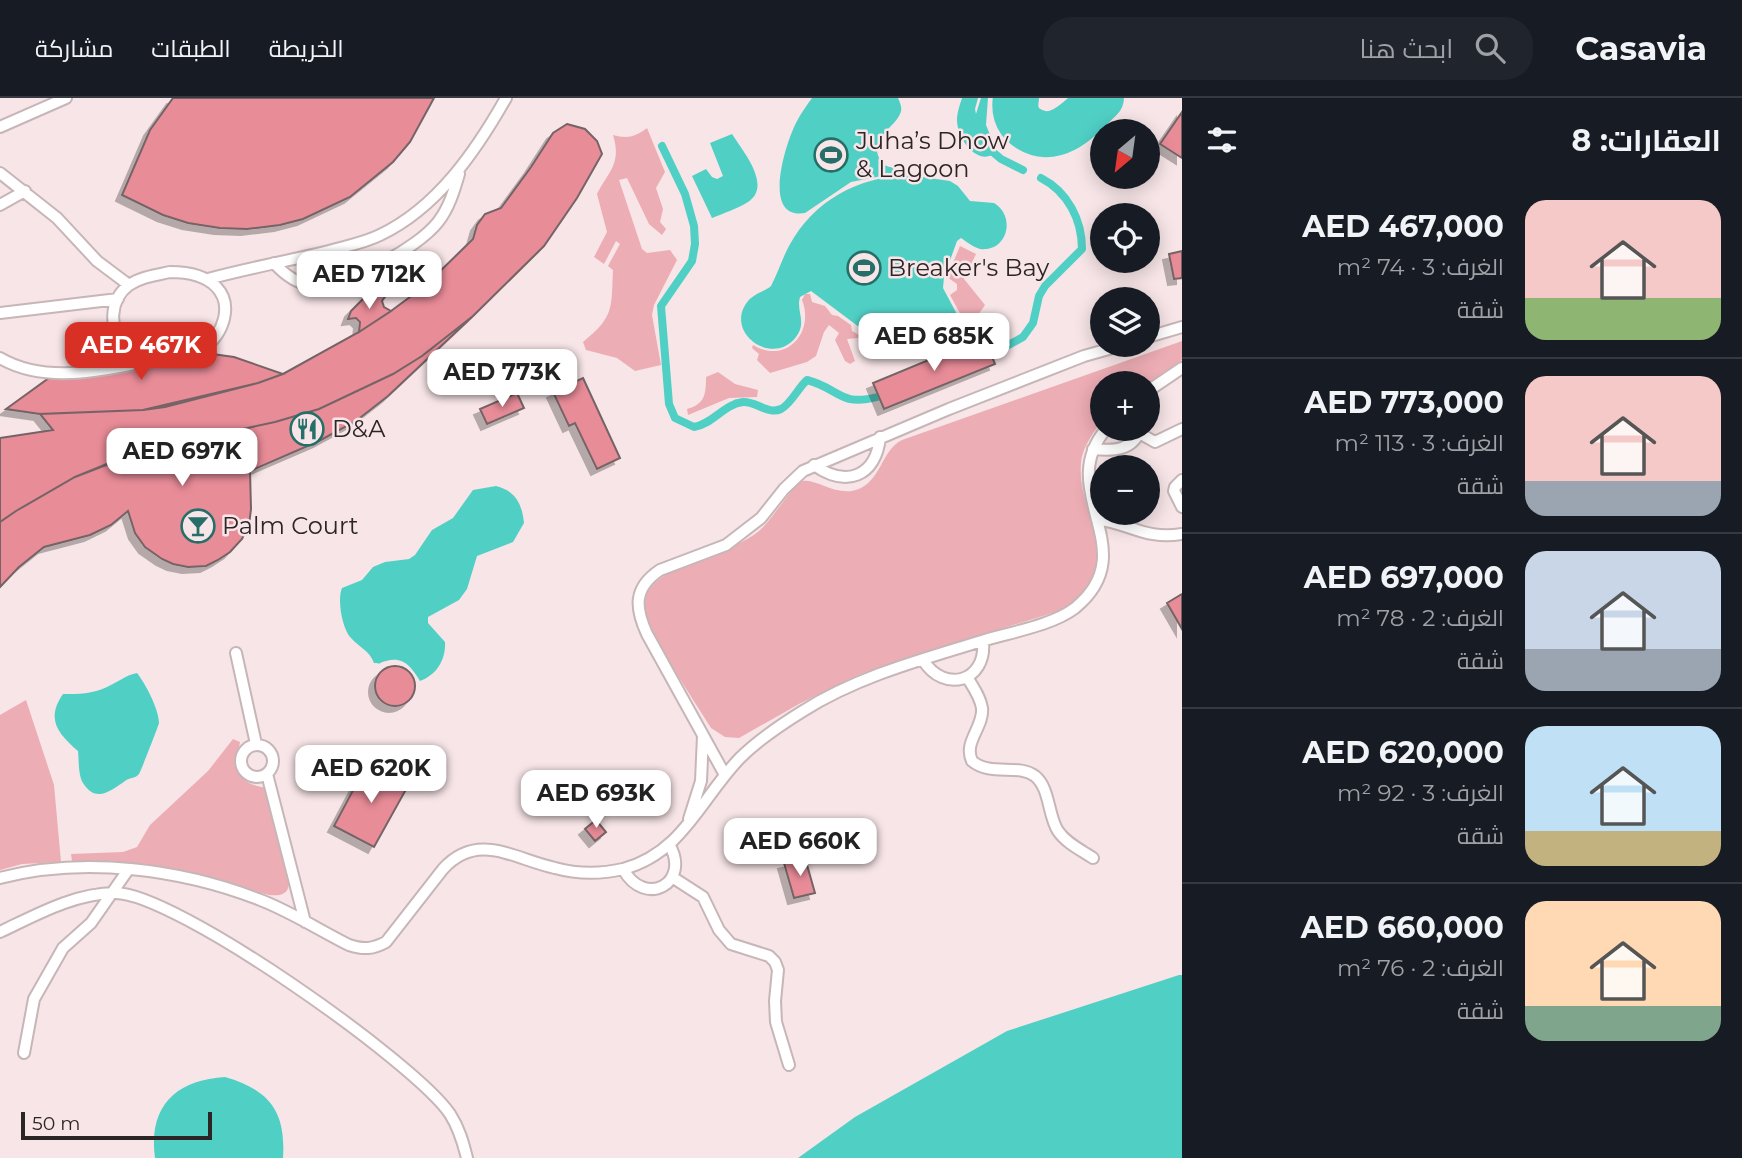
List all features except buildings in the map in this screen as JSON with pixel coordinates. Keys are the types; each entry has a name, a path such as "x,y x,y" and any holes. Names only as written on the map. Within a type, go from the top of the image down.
{"lane":[{"path":"0,127 66,98"},
{"path":"208,279 378,236 395,228 460,171 506,98"},
{"path":"274,263 297,282 312,285 354,276 394,257 416,244 438,223 454,192 460,171"},
{"path":"0,173 57,218 97,261 130,285"},
{"path":"0,205 25,191"},
{"path":"0,358 28,370 52,373 116,368 178,358 197,351 214,340 220,332 224,303 220,293 208,279 199,274 170,272 142,279 130,285 118,299 114,309 114,325 121,341 134,352 159,359"},
{"path":"0,313 118,299"},
{"path":"1160,333 1182,327"},
{"path":"726,775 638,615 639,594 650,576 726,545 749,529 793,479 814,465 1090,354"},
{"path":"1160,383 1182,368"},
{"path":"1160,440 1182,429"},
{"path":"814,465 827,474 842,478 858,475 871,466 879,453 880,437"},
{"path":"1091,455 1098,441"},
{"path":"1093,449 1117,451 1133,441"},
{"path":"1090,457 1087,483 1090,494"},
{"path":"1182,480 1174,491 1182,507"},
{"path":"0,878 34,870 65,867 128,870 180,877 244,894 362,949 375,948 387,942 451,860 471,850 499,850 568,871 593,873 624,869 669,844 685,829 740,758 817,703 862,681 1056,618 1073,610 1096,584 1102,570 1102,535 1099,525"},
{"path":"1126,525 1154,536 1182,534"},
{"path":"923,660 938,677 957,680 967,677 981,662 983,641"},
{"path":"236,653 256,744"},
{"path":"967,677 978,695 982,710 970,748 972,761 981,768 1020,771 1037,778 1042,784 1056,829 1069,843 1093,858"},
{"path":"685,829 701,781 703,736"},
{"path":"256,744 266,747 273,755 274,763 267,774 259,777 250,775 242,766 243,752 256,744"},
{"path":"267,774 305,922"},
{"path":"624,869 633,884 651,889 663,886 672,877 677,861 669,844"},
{"path":"24,1053 34,999 57,958 63,948 91,923 128,870"},
{"path":"672,877 703,897 719,930 731,944 769,956 775,962 778,970 775,1012 789,1065"},
{"path":"0,932 67,902 114,892 143,899 170,910 269,969 328,1010 418,1081 449,1112 462,1136 467,1158"}],"shaded area":[{"path":"647,128 665,172 656,188 663,209 660,222 666,229 662,235 649,224 627,178 619,180 642,249 647,253 670,250 677,260 654,305 652,315 661,365 635,371 617,358 586,350 583,342 606,318 611,303 613,270 608,266 620,244 616,241 604,264 594,257 607,232 597,194 615,161 613,135 631,136"},
{"path":"960,246 976,254 964,279 985,305 978,315 969,318 961,315 950,295 957,290 957,284 947,277"},
{"path":"805,294 810,294 812,302 825,306 832,315 851,325 852,331 861,336 847,339 855,361 850,364 845,361 835,340 839,333 829,325 816,356 807,362 770,373 757,360 759,354 752,348 753,345 776,351 795,342 804,323 802,300"},
{"path":"1182,341 1182,360 1160,376 1160,371 1097,371 1137,357 1160,357 1160,349"},
{"path":"718,372 735,384 758,390 757,397 729,398 688,415 687,409 698,404 703,398 706,377"},
{"path":"1090,374 1090,438 1081,463 1090,525 1097,542 1098,560 1094,578 1082,595 1059,611 856,676 739,738 725,737 711,728 650,632 644,609 648,592 672,571 733,546 759,531 800,482 812,482 843,491 861,488 873,477 895,444"},
{"path":"26,700 54,785 61,862 22,864 0,870 0,715"},
{"path":"233,739 240,742 240,774 249,783 268,788 289,879 287,891 269,895 147,867 72,861 71,854 123,852 137,847 150,825 208,771"}],"water":[{"name":"Juha’s Dhow & Lagoon","path":"812,98 898,98 900,114 880,139 877,151 883,164 903,168 902,172 851,182 805,213 792,212 784,206 780,195 780,182 785,154 796,123"},
{"path":"962,98 978,98 976,114 981,98 988,98 986,125 997,152 990,156 976,154 961,135 957,120"},
{"path":"732,134 753,168 757,187 755,195 748,202 712,218 692,176 706,169 712,177 717,179 723,176 710,143"},
{"name":"Breaker's Bay","path":"909,175 950,181 958,186 970,201 994,203 1005,216 1006,232 997,245 980,249 961,238 957,241 944,277 943,288 960,320 874,358 859,327 811,291 800,297 800,329 788,344 777,349 755,343 742,325 742,313 748,301 771,286 789,246 811,216 839,194 855,186 872,180"},
{"path":"496,486 509,491 517,499 524,523 513,542 477,556 467,589 459,600 428,617 428,623 445,642 439,666 431,675 420,681 410,668 398,660 374,663 345,628 340,606 342,588 362,580 373,567 385,562 409,559 415,555 432,530 453,518 473,490"},
{"path":"137,673 154,704 158,726 139,774 109,791 93,793 81,780 78,751 60,732 55,711 63,694 96,691"},
{"path":"1182,975 1182,1158 798,1158 855,1117 1007,1031"},
{"path":"225,1077 253,1089 272,1105 282,1128 283,1158 155,1158 156,1124 169,1099 192,1084"}],"waterway":[{"path":"1016,98 1016,114 1020,121 1037,133 1047,134 1067,128 1101,98"},
{"path":"662,146 685,194 694,226 695,244 692,261 661,306 669,404 675,418 694,427 707,422 730,406 743,402 771,410 781,409 807,380 855,400 877,397"},
{"path":"987,147 1001,159 1023,170"},
{"path":"992,354 1023,337 1033,323 1039,296 1045,286 1082,249 1072,208 1059,191 1041,178"}],"place":[{"name":"Juha’s Dhow & Lagoon","path":"831,155"},
{"name":"Breaker's Bay","path":"864,268"},
{"name":"D&A","path":"307,429"},
{"name":"Palm Court","path":"198,526"}]}
